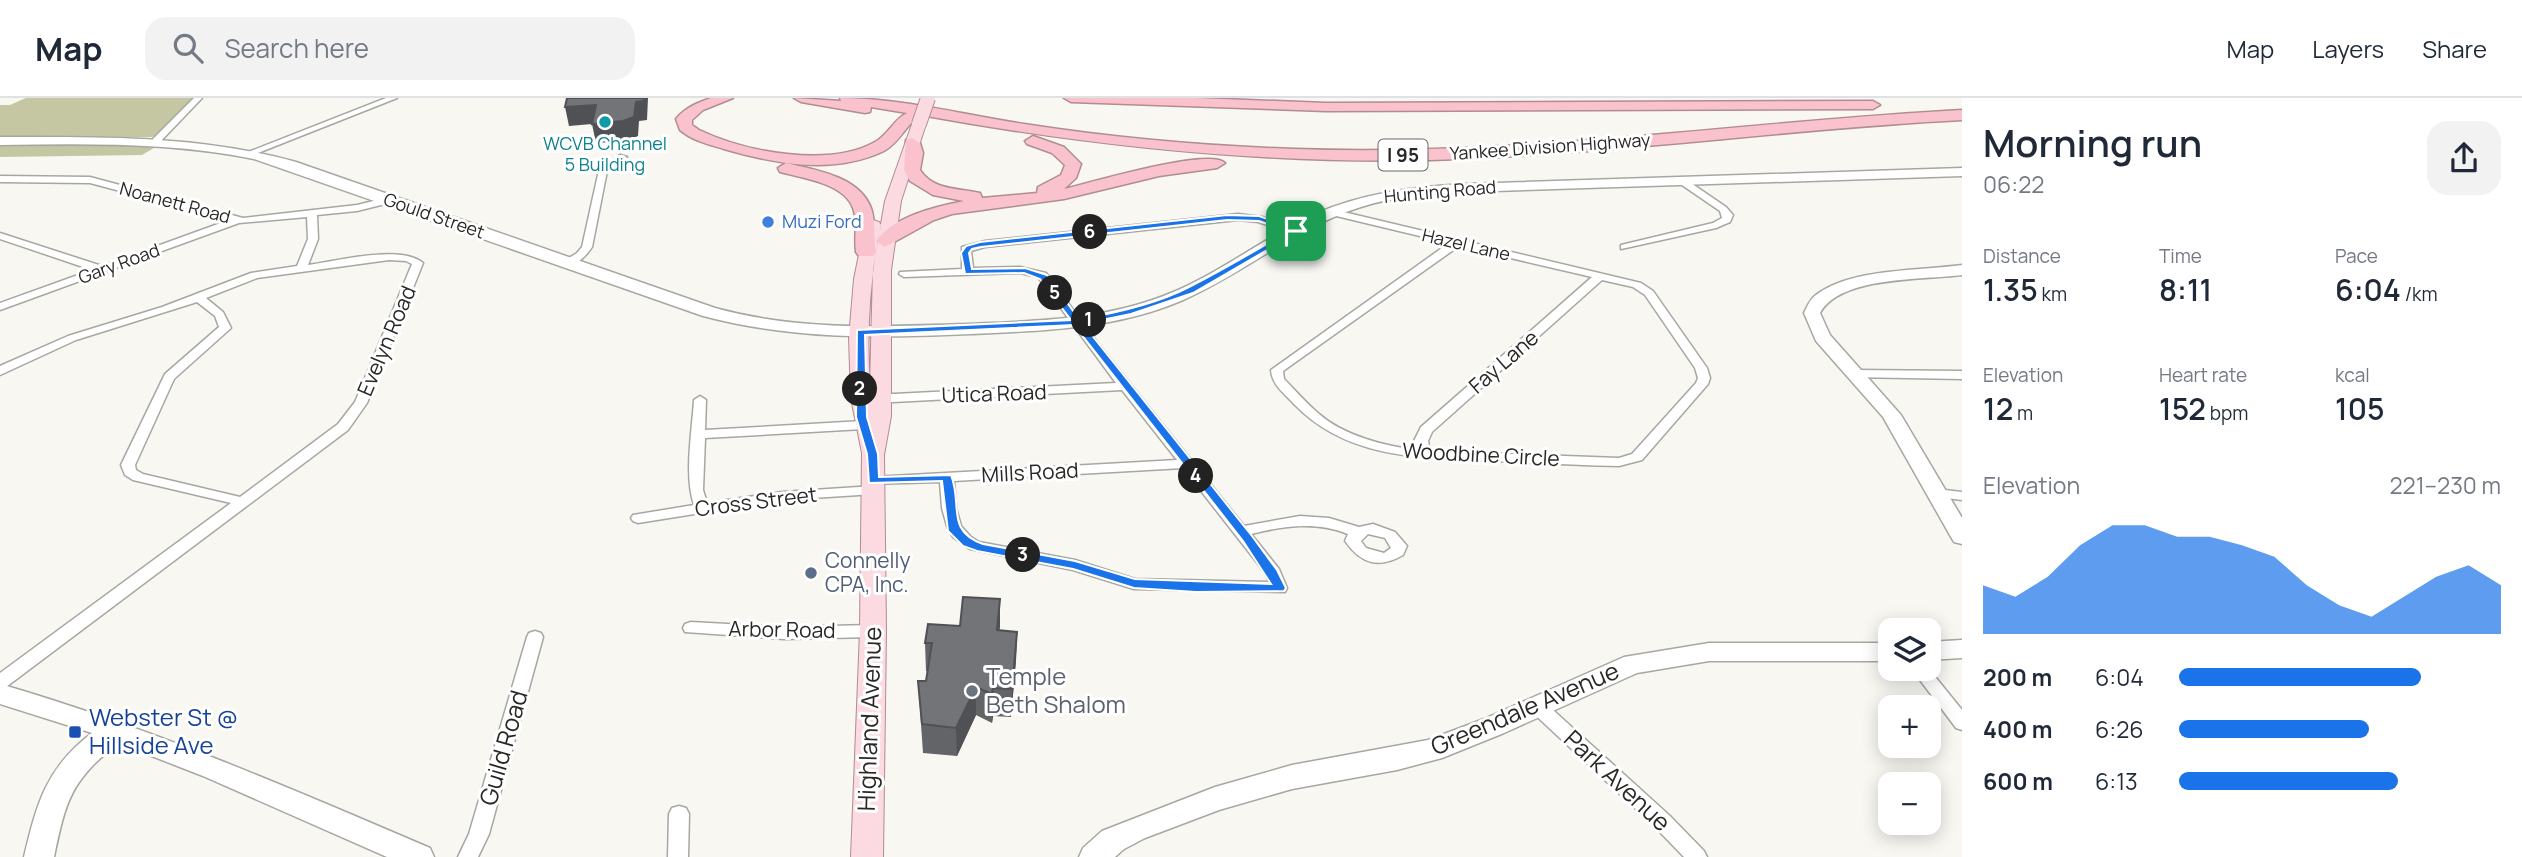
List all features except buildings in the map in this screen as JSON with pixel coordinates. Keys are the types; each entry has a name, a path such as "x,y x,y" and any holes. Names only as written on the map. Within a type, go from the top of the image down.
{"highway":[{"path":"688,98 674,122 677,130 684,135 828,181 854,197 863,211 866,252"},
{"path":"726,98 690,112 684,119 685,127 705,138 783,159 827,159 867,152 890,140 909,121"},
{"path":"801,98 846,102"},
{"path":"810,98 846,102 1018,137 1054,148 1070,159 1072,172 1059,185 1034,193 998,198 958,195 932,188 914,176 912,167 915,153 912,143"},
{"name":"Yankee Division Highway","path":"1071,98 1298,107 1962,104"},
{"path":"1168,98 1354,101 1604,98"},
{"path":"1268,98 1354,101"},
{"path":"1568,106 1871,98"},
{"name":"Yankee Division Highway","path":"846,102 1097,139 1225,150 1350,155 1531,150 1962,115"},
{"path":"1549,161 1962,115"},
{"path":"943,123 1142,150 1350,164"},
{"path":"885,241 911,221 941,210 1060,195 1175,166 1237,162 1445,164 1549,161 1673,153 1962,127"}],"main road":[{"name":"Highland Avenue","path":"871,332 862,276 866,252 883,188 916,98"},
{"name":"Highland Avenue","path":"873,454 863,425 870,399 871,332 885,241 895,194 912,143 909,121 928,98"},
{"name":"Gould Street","path":"0,141 156,141 250,153 743,322 802,332 871,332"},
{"name":"Hunting Road","path":"871,332 1077,322 1139,310 1174,298 1331,212 1376,198 1432,190 1962,172"},
{"path":"1962,270 1842,287 1821,297 1813,310 1817,329 1891,415 1962,537"},
{"name":"Highland Avenue","path":"867,857 873,631 873,454 880,416 870,399"},
{"path":"1941,650 1962,649"},
{"name":"Greendale Avenue","path":"1094,857 1113,840 1135,829 1216,799 1292,777 1397,759 1432,750 1633,664 1709,652 1878,652"},
{"path":"0,694 115,730 419,857"},
{"path":"39,857 51,806 61,781 81,757 115,730"}],"street":[{"path":"156,141 198,98"},
{"path":"250,153 393,98"},
{"path":"568,263 581,255 587,247 603,170 623,157"},
{"name":"Noanett Road","path":"0,179 90,180 238,220 267,220 364,207 390,200"},
{"path":"1625,247 1727,220 1725,211 1682,181"},
{"name":"Hazel Lane","path":"1331,212 1601,275"},
{"path":"302,267 313,239 312,214"},
{"path":"968,272 965,251 980,244 1238,216 1259,219 1296,231"},
{"name":"Gary Road","path":"0,307 238,220"},
{"path":"0,236 103,270"},
{"name":"Woodbine Circle","path":"1456,243 1281,366 1276,372 1278,380 1305,409 1332,429 1376,446 1424,454 1619,463 1633,459 1702,384 1704,375 1646,291 1632,283 1601,275"},
{"name":"Evelyn Road","path":"0,371 72,338 261,273 394,257 411,258 419,264 354,415 330,438 0,682"},
{"path":"904,274 1020,270 1040,274 1273,573 1279,588 1196,588 1134,583 1075,565 975,546 962,540 954,531 947,477"},
{"name":"Fay Lane","path":"1424,454 1421,442 1426,430 1601,275"},
{"path":"197,297 223,320 225,328 169,376 128,465 130,472 138,477 244,502"},
{"path":"1856,374 1962,375"},
{"name":"Utica Road","path":"870,399 1127,386"},
{"path":"700,400 696,490 702,508"},
{"path":"698,434 863,425"},
{"name":"Mills Road","path":"873,486 947,477 1187,464"},
{"name":"Cross Street","path":"638,518 782,496 873,486"},
{"path":"1936,493 1962,496"},
{"path":"1241,531 1303,519 1337,524 1358,532"},
{"name":"Arbor Road","path":"691,628 784,633 873,631"},
{"name":"Guild Road","path":"468,857 479,834 535,637"},
{"path":"1929,681 1962,723"},
{"name":"Park Avenue","path":"1537,706 1663,822 1697,857"},
{"path":"678,857 679,814"}],"green space":[{"path":"26,98 193,98 159,134 152,137 0,138 0,105 10,105"},
{"path":"0,143 159,145 142,155 0,157"}],"place":[{"name":"WCVB Channel 5 Building","path":"605,122"},
{"name":"Muzi Ford","path":"768,222"},
{"name":"Connelly CPA, Inc.","path":"811,573"},
{"name":"Temple Beth Shalom","path":"972,691"},
{"name":"Webster St @ Hillside Ave","path":"75,732"}],"route":[{"path":"1296,231 1190,291 1128,312 1090,320 1077,322 1046,325 861,332 861,417 873,454 873,481 947,477 954,531 968,543 981,548 1075,565 1134,583 1196,588 1279,588 1273,573 1247,538 1096,348 1077,322 1044,277 1025,270 968,272 965,253 966,249 980,244 1227,217 1259,219 1296,231"}]}
